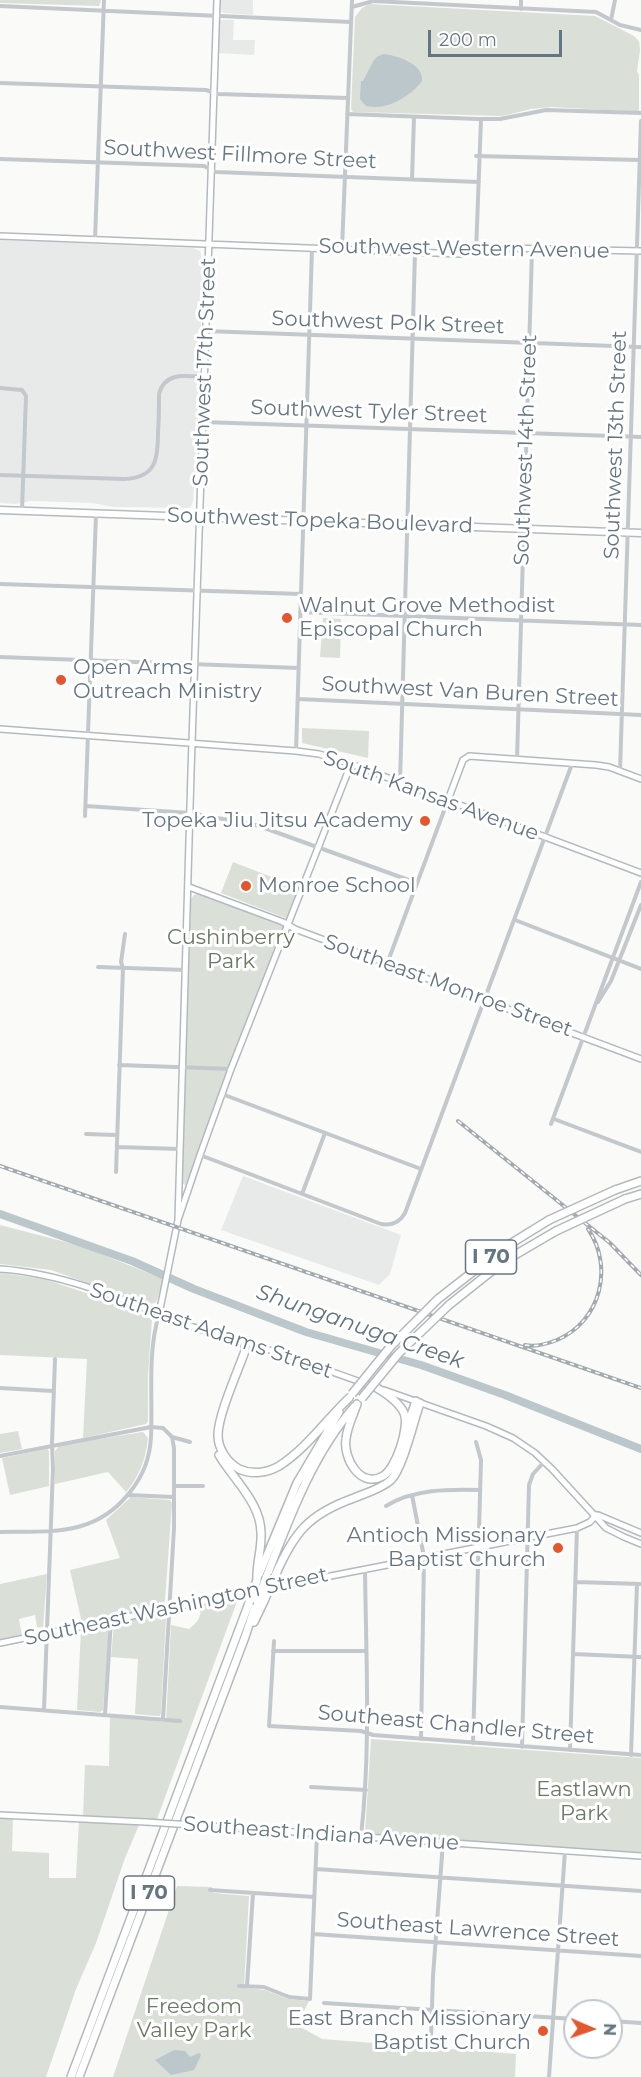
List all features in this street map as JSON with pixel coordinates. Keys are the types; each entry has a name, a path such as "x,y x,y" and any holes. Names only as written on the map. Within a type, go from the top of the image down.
{"highway":[{"path":"632,1184 641,1176"},
{"name":"I 70","path":"69,2077 257,1580 297,1483 328,1427 390,1346 438,1299 502,1249 549,1220 615,1190 641,1181"},
{"name":"I 70","path":"79,2077 260,1601 266,1578 304,1487 338,1428 406,1346 449,1305 503,1262 556,1231 625,1199 641,1194"},
{"path":"245,1342 245,1351 222,1415 218,1436 223,1452 236,1467 256,1473 279,1466 308,1441 350,1396"},
{"path":"245,1342 240,1349 219,1412 214,1435 218,1453 252,1503 259,1520 261,1533 256,1566 257,1580"},
{"path":"377,1388 391,1398 404,1412 405,1433"},
{"path":"359,1401 348,1426 345,1446 349,1463 360,1475 374,1479 385,1475 394,1465 418,1402"},
{"path":"260,1601 293,1542 313,1518 326,1509 375,1489 393,1478 418,1402"}],"main road":[{"name":"Southwest Topeka Boulevard","path":"0,510 641,533"}],"street":[{"path":"95,239 104,0"},
{"name":"Southwest 17th Street","path":"178,1221 217,0"},
{"path":"342,249 352,0"},
{"path":"521,0 521,9"},
{"path":"611,20 615,0"},
{"path":"352,7 370,2 443,2 521,9 596,12 620,26 641,30"},
{"path":"0,6 351,22"},
{"path":"0,83 206,90 218,94 348,99"},
{"path":"347,114 481,119 500,119 546,110 641,114"},
{"path":"412,179 414,117"},
{"path":"476,252 481,119"},
{"name":"Southwest 13th Street","path":"620,771 639,251 641,121"},
{"path":"478,156 640,160"},
{"name":"Southwest Fillmore Street","path":"0,159 204,166 216,172 479,182"},
{"name":"Southwest Western Avenue","path":"0,236 461,254 501,248 639,251"},
{"path":"296,751 312,248"},
{"name":"Southwest 14th Street","path":"517,759 532,249"},
{"path":"400,782 415,252"},
{"name":"Southwest Polk Street","path":"206,331 641,347"},
{"path":"0,475 124,480 142,476 151,470 157,458 159,394 162,385 176,375 205,377"},
{"path":"0,388 22,390 26,396 22,510"},
{"name":"Southwest Tyler Street","path":"203,422 641,437"},
{"path":"85,816 96,513"},
{"path":"0,584 301,594"},
{"path":"300,612 641,625"},
{"name":"Southwest Van Buren Street","path":"0,657 299,668"},
{"name":"Southwest Van Buren Street","path":"298,699 641,715"},
{"name":"South Kansas Avenue","path":"0,729 319,754 400,782 641,873"},
{"path":"387,964 465,758 474,756 602,766 641,779"},
{"path":"0,1532 71,1530 90,1524 115,1509 137,1484 150,1447 151,1355 178,1221 221,1094 351,764"},
{"path":"200,1155 381,1224 396,1223 405,1213 572,764"},
{"path":"86,806 190,813 256,825 417,883"},
{"path":"551,1124 641,882"},
{"name":"Southeast Monroe Street","path":"189,887 641,1059"},
{"path":"597,1002 611,981 641,905"},
{"path":"515,920 641,969"},
{"path":"116,1172 123,968 121,962 125,934"},
{"path":"98,967 186,970"},
{"path":"119,1065 231,1069"},
{"path":"221,1094 421,1169"},
{"path":"554,1119 641,1152"},
{"path":"302,1194 325,1133"},
{"path":"86,1134 117,1135"},
{"path":"117,1147 180,1149"},
{"path":"179,1189 188,1186 191,1182"},
{"name":"Southeast Adams Street","path":"0,1269 50,1276 494,1429 513,1438 535,1453 606,1528 641,1544"},
{"path":"45,1710 55,1359"},
{"path":"0,1388 53,1391"},
{"path":"0,1456 151,1427 163,1428 172,1437 190,1442"},
{"path":"164,1719 174,1497 172,1437"},
{"path":"473,1743 481,1460 476,1442"},
{"path":"522,1747 529,1481 544,1462"},
{"path":"174,1486 203,1486"},
{"path":"386,1506 412,1495 436,1491 480,1490"},
{"path":"412,1495 424,1557 421,1739"},
{"path":"128,1496 174,1497"},
{"path":"596,1515 641,1533"},
{"name":"Southeast Washington Street","path":"0,1644 169,1608 577,1528 590,1522 596,1515"},
{"path":"570,1750 577,1528"},
{"path":"361,1836 366,1790 367,1733 365,1569"},
{"path":"575,1582 639,1584 631,1755"},
{"path":"105,1714 111,1620"},
{"path":"274,1641 273,1651 366,1651"},
{"name":"Southeast Chandler Street","path":"273,1651 269,1726 641,1755"},
{"path":"573,1654 641,1657"},
{"path":"0,1707 180,1721"},
{"path":"311,1787 366,1790"},
{"name":"Southeast Indiana Avenue","path":"0,1815 193,1825 641,1856"},
{"path":"239,1986 264,1987 289,1997 310,1999 317,1834"},
{"path":"431,2039 431,2009 443,1841"},
{"path":"549,2077 565,1851"},
{"path":"316,1869 641,1891"},
{"path":"210,1890 314,1897"},
{"path":"247,1986 253,1893"},
{"name":"Southeast Lawrence Street","path":"313,1934 641,1956"},
{"path":"324,2002 563,2018"},
{"path":"623,2022 641,2023"}],"shaded area":[{"path":"220,0 253,0 253,15 223,13 219,9"},
{"path":"219,20 234,20 233,40 255,40 254,55 218,53"},
{"path":"384,54 403,59 415,66 422,75 422,81 411,92 389,105 366,106 360,99 361,81 374,60"},
{"path":"0,240 193,248 200,251 203,263 197,443 193,502 190,508 113,507 93,503 31,501 16,504 0,503"},
{"path":"243,1176 401,1235 390,1274 379,1285 221,1230"},
{"path":"174,2050 185,2051 190,2057 199,2053 201,2055 194,2070 171,2075 155,2060"}],"green space":[{"path":"0,0 101,0 99,6 0,3"},
{"path":"369,4 595,16 634,36 639,41 637,71 639,75 639,112 552,107 531,109 503,116 353,112 351,109 355,17 362,8"},
{"path":"323,618 341,619 340,658 320,657"},
{"path":"302,728 369,731 368,758 302,743"},
{"path":"233,862 300,888 288,919 221,893"},
{"name":"Cushinberry Park","path":"199,893 285,927 229,1066 188,1183 185,1185 182,1183 191,899"},
{"path":"0,1225 81,1246 163,1279 157,1300 155,1303 147,1304 51,1270 0,1264"},
{"path":"0,1273 44,1279 152,1319 148,1375 148,1421 146,1424 83,1438 87,1359 0,1355"},
{"path":"18,1431 22,1449 0,1453 0,1434"},
{"path":"143,1432 148,1438 146,1453 135,1480 126,1492 108,1472 55,1484 55,1451 60,1445"},
{"path":"47,1449 49,1451 49,1486 10,1495 2,1458"},
{"path":"131,1497 170,1500 172,1503 164,1604 82,1623 70,1570 120,1558 106,1520"},
{"path":"47,1574 43,1628 37,1627 35,1615 19,1619 22,1635 0,1640 0,1584"},
{"path":"239,1596 157,1819 83,1817 85,1765 109,1766 110,1716 166,1722 171,1625 189,1629 199,1619 200,1606"},
{"path":"163,1612 166,1617 161,1713 160,1716 135,1714 138,1659 111,1657 114,1625 116,1622"},
{"path":"106,1624 109,1629 103,1710 100,1712 77,1710 81,1630"},
{"name":"Eastlawn Park","path":"371,1739 641,1758 641,1854 365,1833"},
{"path":"0,1817 13,1818 12,1851 49,1853 49,1878 76,1878 79,1821 139,1825 125,1858 96,1943 76,1989 46,2077 0,2077"},
{"name":"Freedom Valley Park","path":"177,1886 212,1887 213,1893 249,1896 244,1988 265,1990 288,1999 309,2001 297,2025 322,2039 516,2054 515,2077 113,2077"}],"waterway":[{"name":"Shunganuga Creek","path":"0,1214 132,1261 194,1289 306,1332 421,1365 505,1395 641,1449"}],"railway":[{"path":"458,1121 610,1243 641,1275"},
{"path":"0,1166 641,1388"},
{"path":"525,1345 541,1345 557,1340 572,1331 593,1307 599,1292 600,1260 596,1244 588,1229"}],"place":[{"name":"Walnut Grove Methodist Episcopal Church","path":"287,618"},
{"name":"Open Arms Outreach Ministry","path":"61,680"},
{"name":"Topeka Jiu Jitsu Academy","path":"425,821"},
{"name":"Monroe School","path":"246,886"},
{"name":"Antioch Missionary Baptist Church","path":"558,1548"},
{"name":"East Branch Missionary Baptist Church","path":"543,2031"}]}
